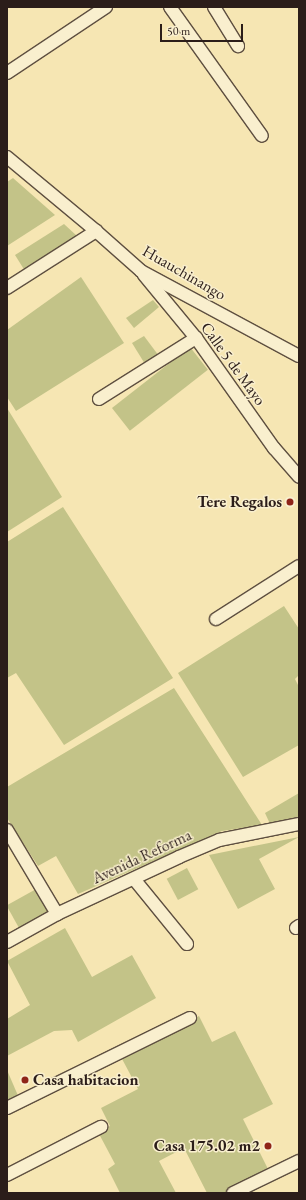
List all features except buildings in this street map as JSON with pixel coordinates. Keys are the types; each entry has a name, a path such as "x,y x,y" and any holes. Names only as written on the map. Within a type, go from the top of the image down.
{"street":[{"path":"7,73 106,7"},
{"path":"170,7 262,136"},
{"path":"214,7 238,46"},
{"name":"Huauchinango","path":"7,157 96,231 141,271 299,356"},
{"path":"7,288 96,231"},
{"name":"Calle 5 de Mayo","path":"141,271 196,338 274,448 299,476"},
{"path":"99,399 196,338"},
{"path":"216,619 299,566"},
{"name":"Avenida Reforma","path":"7,942 57,914 219,840 299,824"},
{"path":"7,830 57,914"},
{"path":"134,878 187,944"},
{"path":"7,1108 190,1018"},
{"path":"7,1174 101,1127"},
{"path":"233,1193 299,1161"}],"green space":[{"path":"13,178 55,215 7,246 7,182"},
{"path":"64,224 77,236 25,271 15,255"},
{"path":"81,277 124,343 16,411 7,397 7,330"},
{"path":"153,300 159,307 134,328 126,318"},
{"path":"144,336 159,356 145,364 132,343"},
{"path":"190,347 208,370 130,431 112,408"},
{"path":"7,408 62,497 7,532"},
{"path":"63,507 173,678 64,745 16,673 7,678 7,542"},
{"path":"284,606 299,629 299,675 295,679 299,687 299,745 243,777 178,673"},
{"path":"174,688 262,825 222,831 78,894 56,856 38,866 7,818 7,787"},
{"path":"299,793 299,820 271,826 265,813"},
{"path":"299,837 259,859 275,889 238,909 209,855"},
{"path":"187,868 198,889 178,900 167,879"},
{"path":"38,888 52,913 21,931 7,905"},
{"path":"65,928 92,977 132,955 156,998 78,1042 72,1030 54,1031 7,1056 7,1019 30,1005 7,961"},
{"path":"199,1016 212,1042 235,1031 273,1104 243,1119 269,1171 227,1193 207,1193 184,1148 159,1161 176,1193 120,1193 108,1169 115,1164 98,1132 110,1126 101,1108 138,1089 121,1057"},
{"path":"7,1070 19,1098 7,1104"}],"place":[{"name":"Tere Regalos","path":"290,502"},
{"name":"Casa habitacion","path":"25,1080"},
{"name":"Casa 175.02 m2","path":"268,1146"}]}
